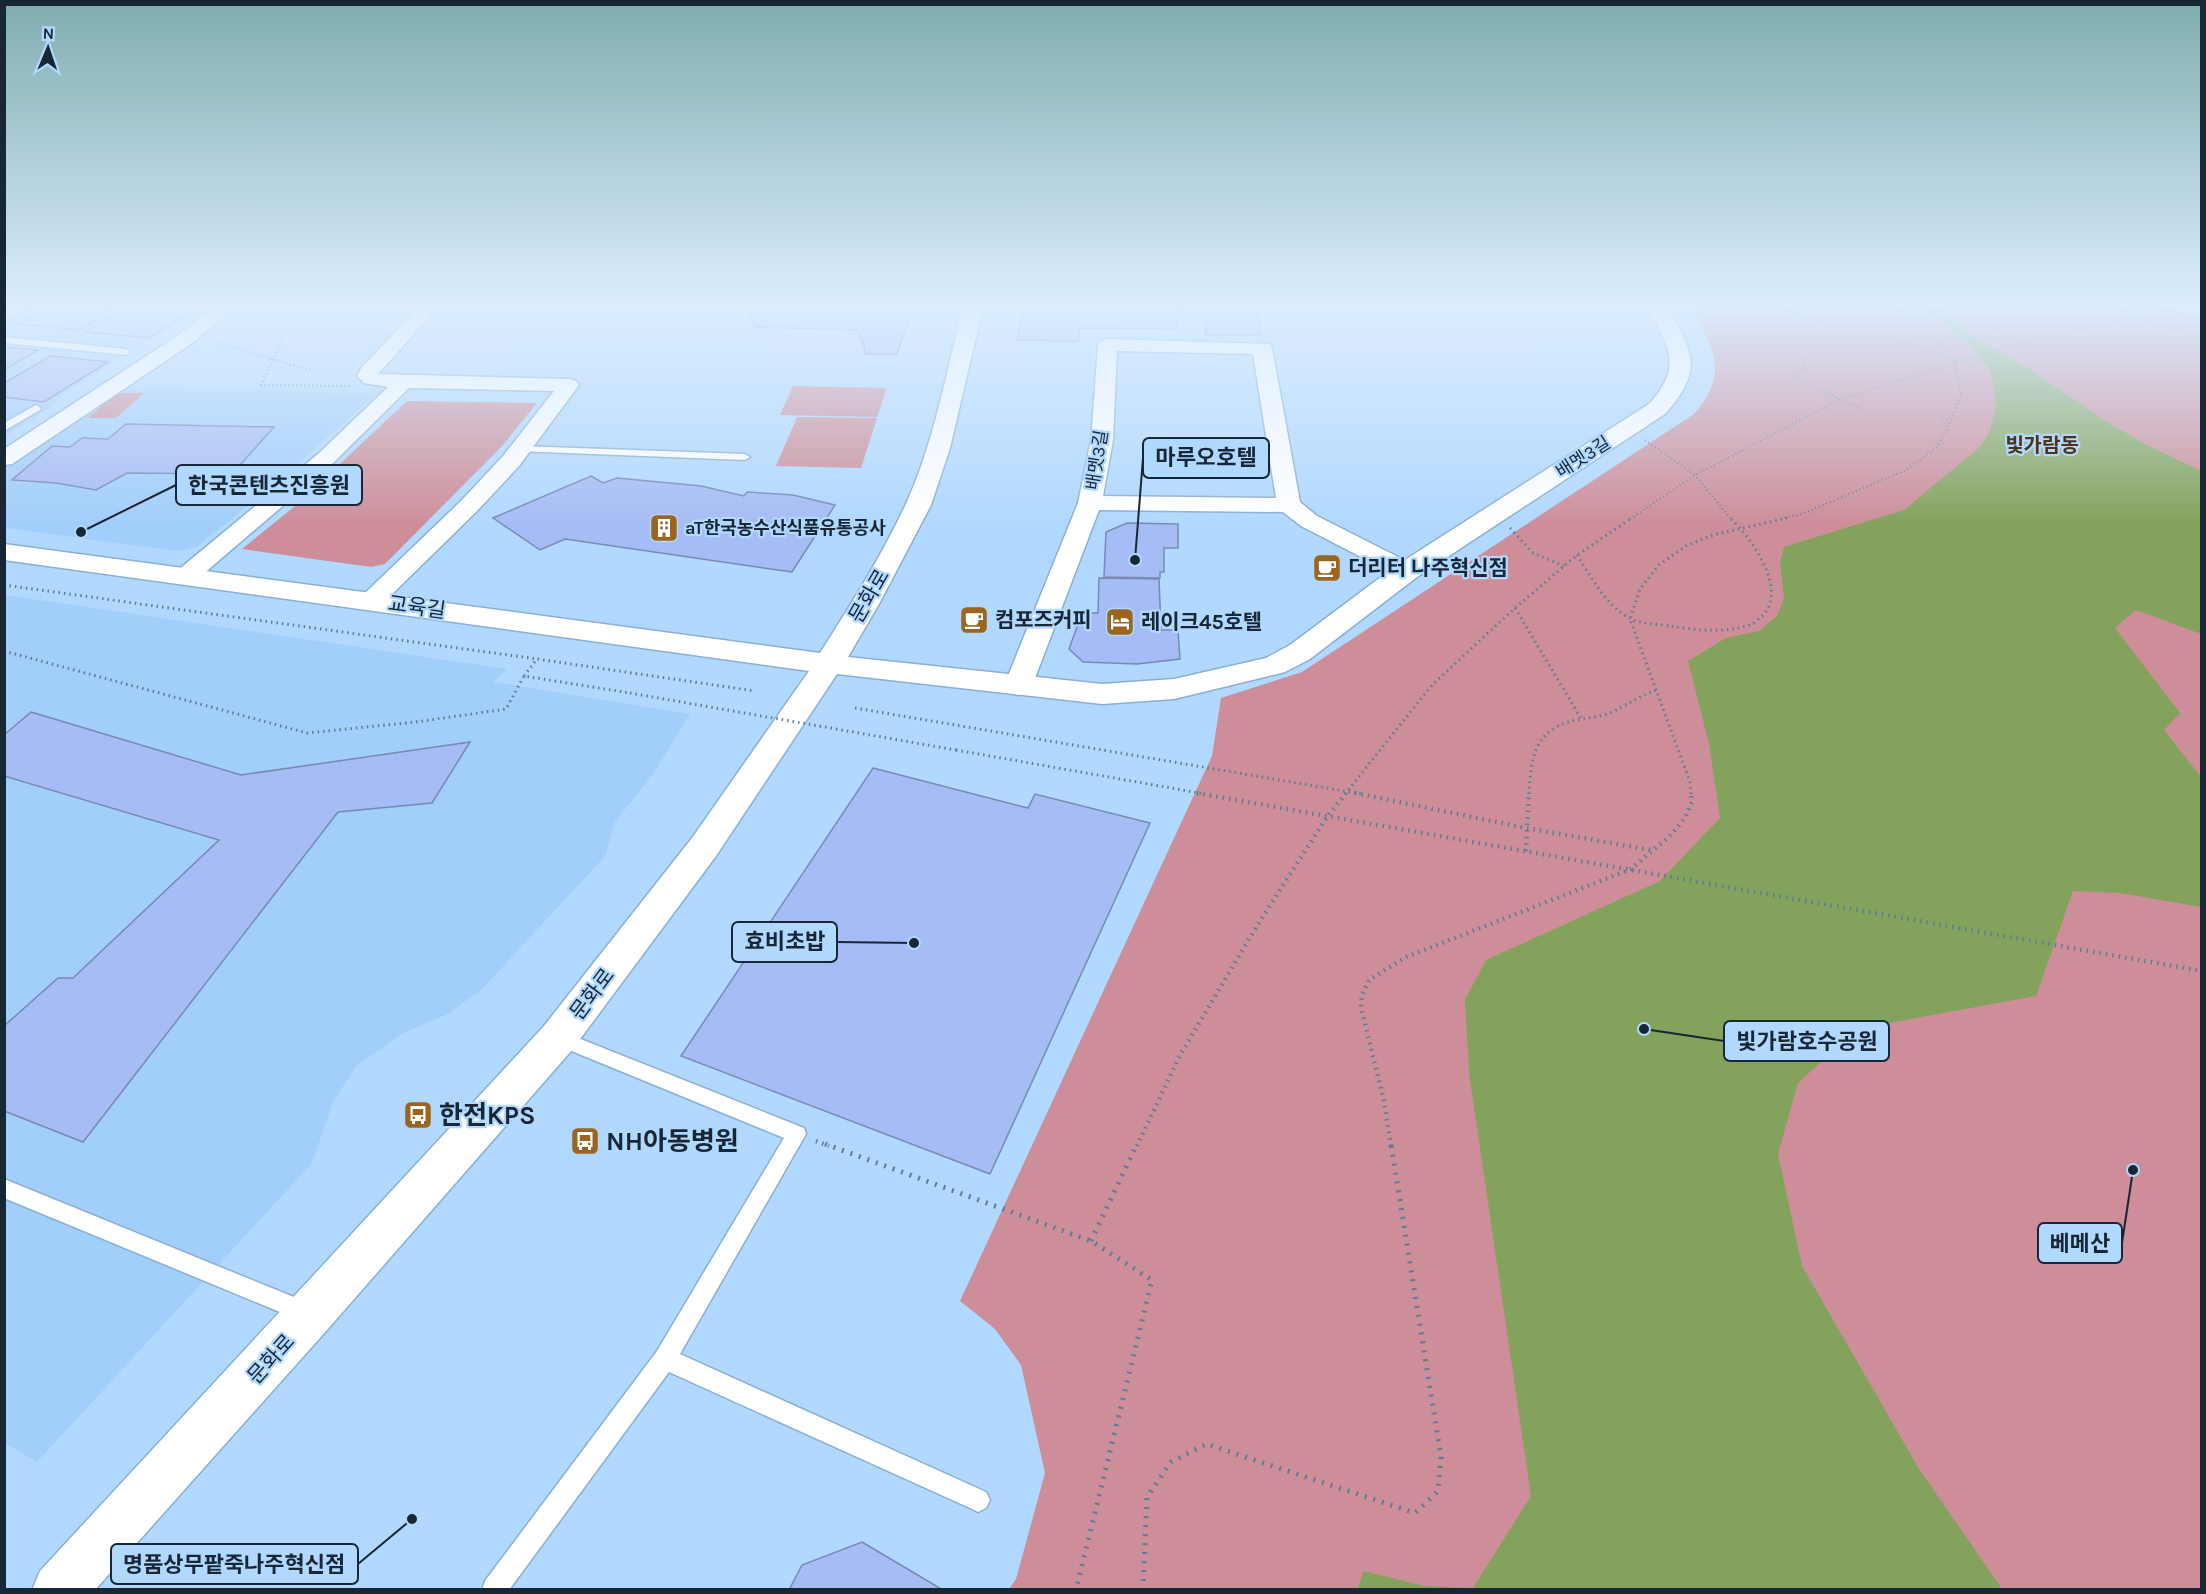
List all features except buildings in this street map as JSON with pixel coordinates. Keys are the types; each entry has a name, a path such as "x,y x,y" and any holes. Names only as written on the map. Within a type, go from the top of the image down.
{"street":[{"path":"4,459 126,377"},
{"path":"369,377 404,382 568,385 520,450 470,505 371,601"},
{"name":"문화로","path":"59,1590 311,1314 558,1038 704,847 807,699 880,579 918,505 938,448 956,377"},
{"name":"배멧3길","path":"1018,686 1090,503 1102,440 1106,377"},
{"name":"배멧3길","path":"1267,377 1289,505"},
{"name":"배멧3길","path":"829,664 1102,694 1174,689 1275,665 1300,652 1407,571 1657,409 1671,395 1679,377"},
{"path":"186,576 294,488 347,440 404,382"},
{"path":"1090,503 1289,505 1309,521 1407,571"},
{"name":"교육길","path":"4,552 829,664"}],"lane":[{"path":"4,428 36,408"},
{"path":"520,450 745,457"},
{"path":"494,1590 665,1359 797,1134 558,1038"},
{"path":"4,1188 311,1314"},
{"path":"665,1359 978,1500"}],"path":[{"path":"265,377 261,385 354,386"},
{"path":"1795,377 1861,409"},
{"path":"1091,1241 1179,1057 1258,924 1327,817 1432,685 1577,555 1695,475 1841,399 1909,377"},
{"path":"1630,619 1640,589 1659,565 1686,546 1713,535 1802,514 1906,470 1937,447 1960,393 1958,377"},
{"path":"1942,418 1950,420"},
{"path":"1630,619 1694,630 1715,630 1753,624 1770,608 1773,589 1764,566 1741,528 1724,512 1695,475 1642,438"},
{"path":"1508,526 1533,554 1564,567"},
{"path":"1143,1590 1147,1497 1171,1462 1206,1444 1415,1513 1438,1491 1441,1457 1384,1101 1366,1027 1362,995 1370,980 1406,957 1630,868 1673,833 1685,818 1692,802 1690,782 1680,750 1630,619 1601,592 1577,555"},
{"path":"4,585 537,658 755,691"},
{"path":"1515,609 1582,720"},
{"path":"4,651 307,733 416,722 506,709 537,658"},
{"path":"524,676 2202,970"},
{"path":"1526,851 1531,760 1541,739 1566,723 1609,713 1636,697 1656,690"},
{"path":"855,708 1347,790 1526,828 1652,850"},
{"path":"797,1134 1091,1241 1152,1280 1076,1590"}],"shaded area":[{"path":"5,377 90,377 60,396 54,405 5,436"},
{"path":"1714,377 2201,377 2201,1589 1009,1589 1016,1579 1045,1473 1021,1365 995,1329 960,1301 1212,756 1221,698 1302,672 1694,414 1712,387"},
{"path":"1992,377 2041,377 2107,422 2145,444 2201,471 2201,634 2136,610 2115,628 2180,713 2164,730 2201,777 2201,907 2120,893 2073,891 2036,996 1857,1029 1798,1083 1778,1154 1802,1266 1919,1469 2002,1589 1358,1589 1363,1571 1424,1586 1473,1588 1531,1496 1469,1073 1465,1000 1486,960 1660,881 1720,818 1709,744 1688,661 1726,638 1759,631 1777,616 1784,599 1780,562 1784,547 1904,510 1981,446 1990,431 1996,406"},
{"path":"793,386 887,388 877,417 780,415"},
{"path":"160,388 376,394 270,488 196,547 177,551 5,528 5,463 119,390"},
{"path":"117,393 144,393 116,418 88,418"},
{"path":"407,401 537,403 502,446 385,564 371,567 242,549 295,506"},
{"path":"797,417 877,418 861,468 776,466"},
{"path":"5,595 507,669 493,682 690,714 653,774 614,823 606,855 482,989 448,1014 403,1033 356,1066 333,1102 312,1163 37,1462 5,1443"}],"place":[{"name":"aT한국농수산식품유통공사","path":"664,528"},
{"name":"한국콘텐츠진흥원","path":"81,532"},
{"name":"마루오호텔","path":"1135,560"},
{"name":"더리터 나주혁신점","path":"1327,568"},
{"name":"컴포즈커피","path":"974,620"},
{"name":"레이크45호텔","path":"1120,622"},
{"name":"효비초밥","path":"914,943"},
{"name":"빛가람호수공원","path":"1644,1029"},
{"name":"한전KPS","path":"418,1115"},
{"name":"NH아동병원","path":"585,1141"},
{"name":"베메산","path":"2133,1170"},
{"name":"명품상무팥죽나주혁신점","path":"412,1519"}],"district":[{"name":"빛가람동","path":"2042,445"}]}
